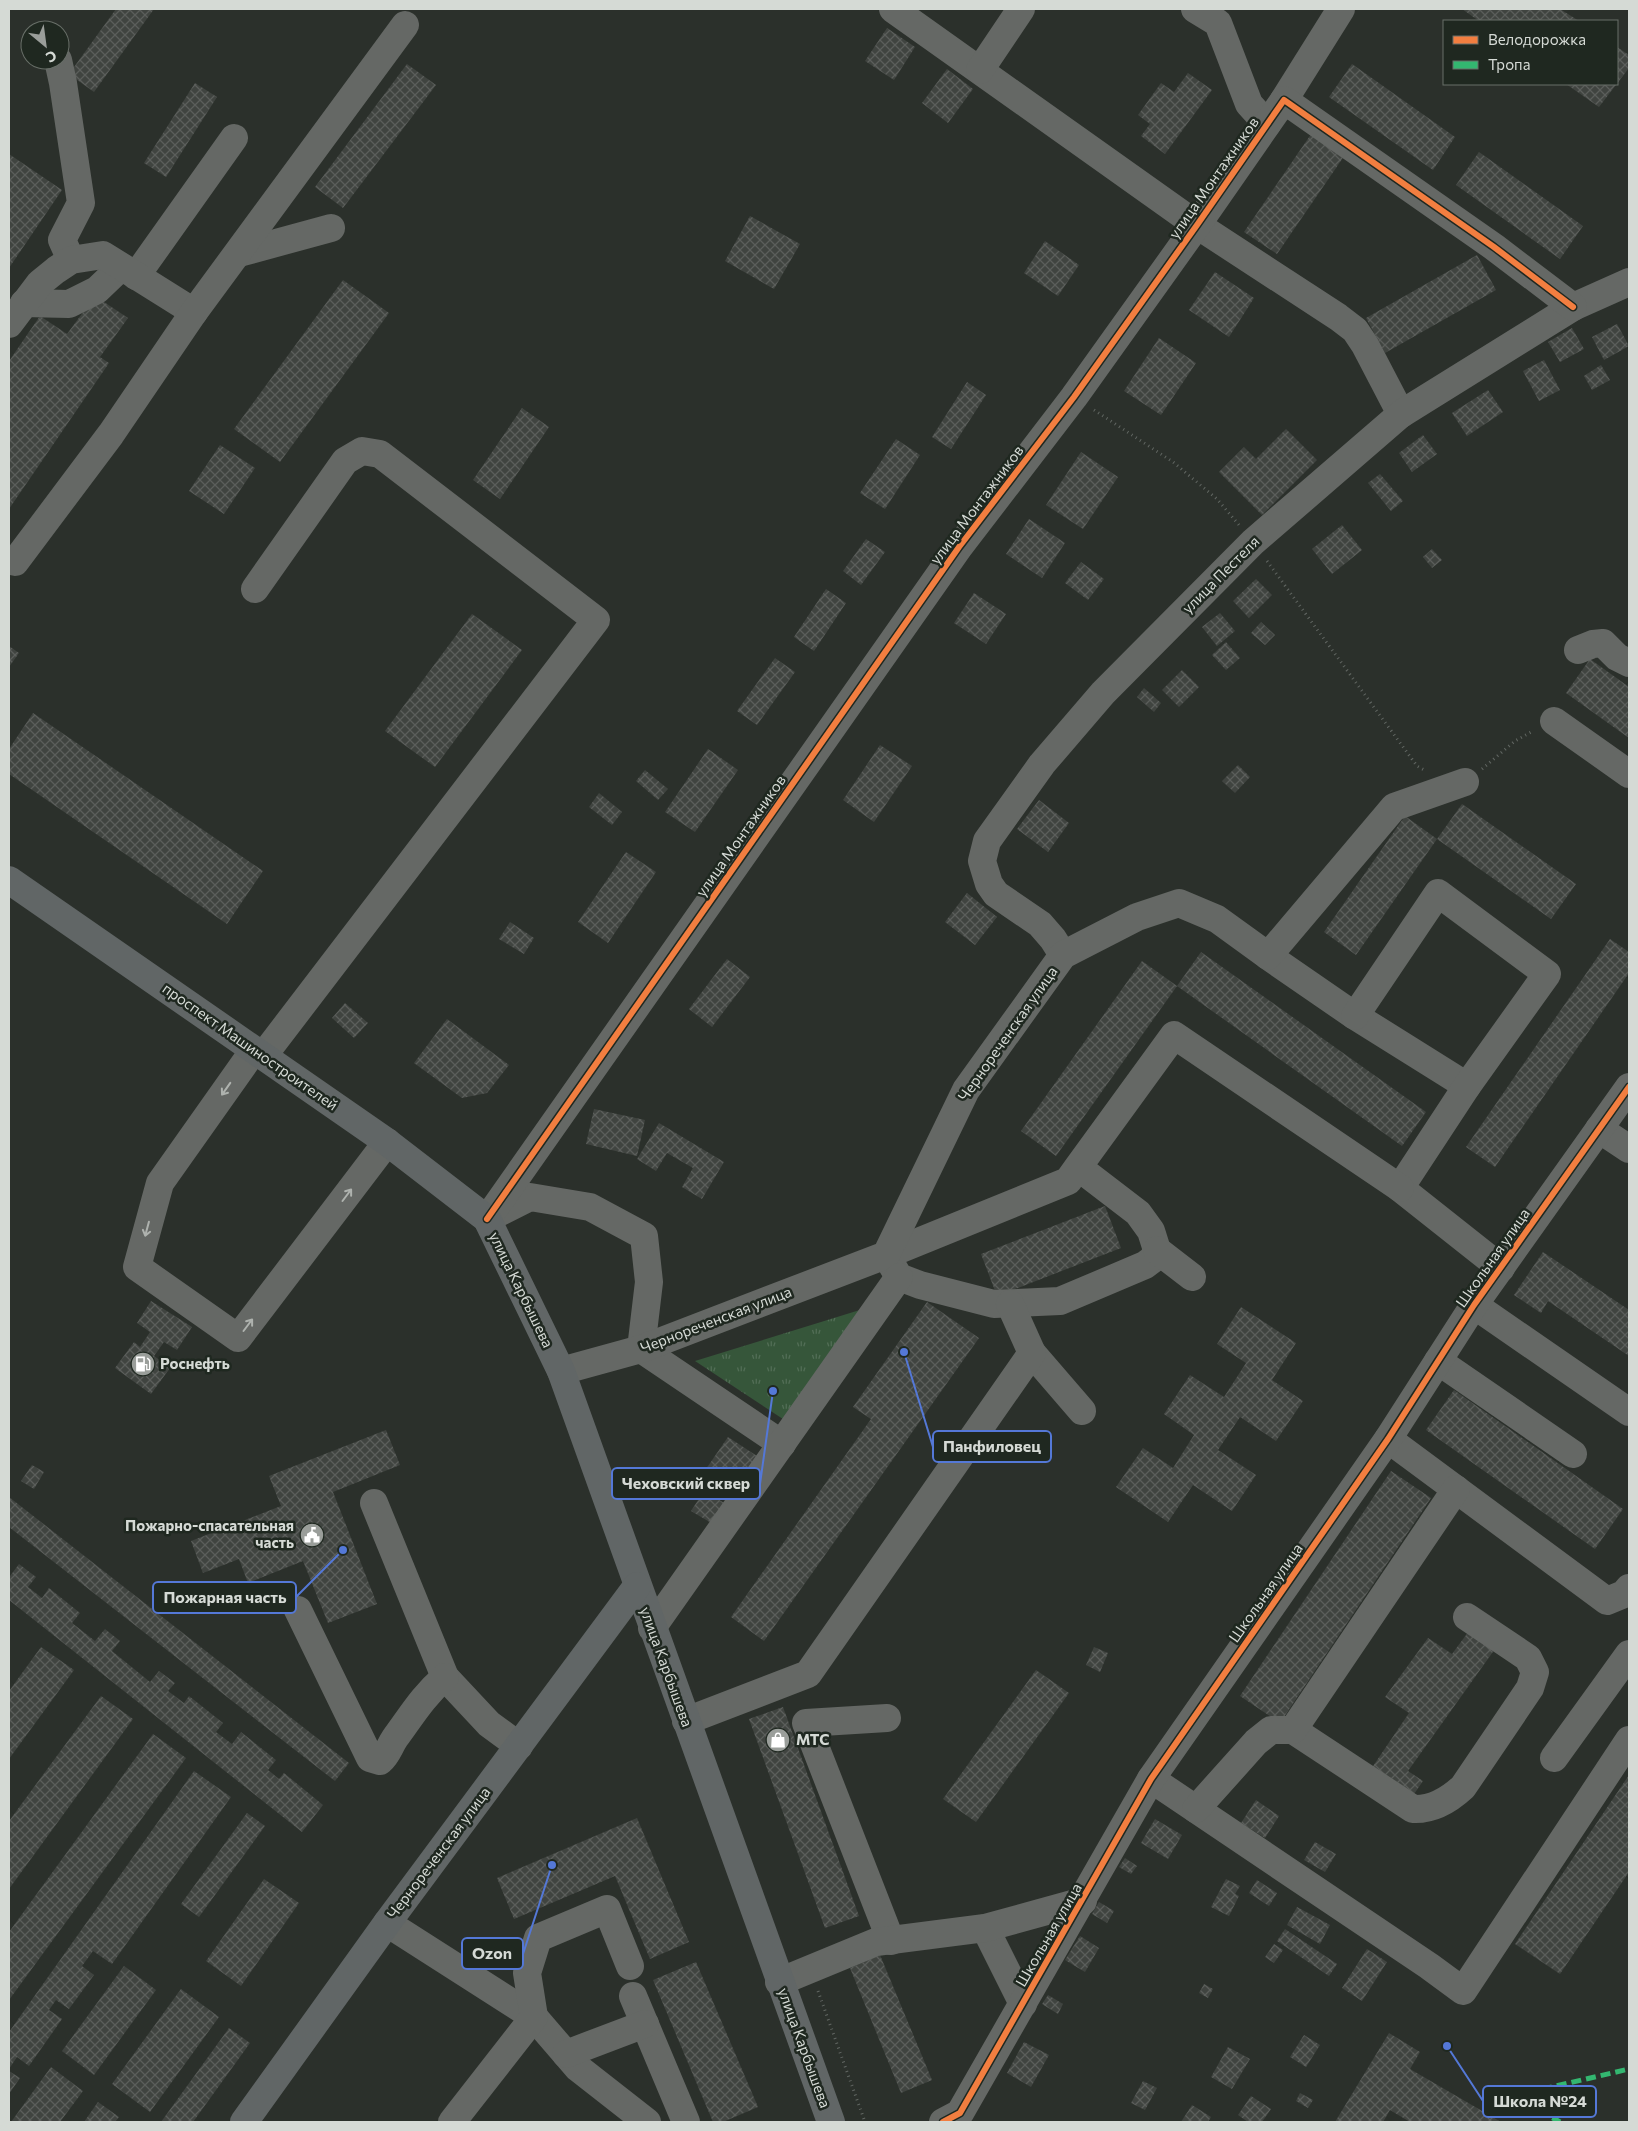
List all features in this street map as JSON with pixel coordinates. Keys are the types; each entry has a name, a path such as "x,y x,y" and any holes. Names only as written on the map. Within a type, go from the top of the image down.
{"main road":[{"name":"проспект Машиностроителей","path":"9,880 387,1142 487,1219"},
{"name":"улица Карбышева","path":"487,1219 561,1371 830,2122"},
{"name":"Чернореченская улица","path":"244,2122 387,1923 637,1586"}],"street":[{"path":"893,9 1197,225 1355,330 1401,414"},
{"path":"980,70 1022,9"},
{"path":"1195,9 1218,23 1250,104 1267,124"},
{"name":"улица Монтажников","path":"487,1219 959,547 1074,397 1197,225 1284,100 1341,9"},
{"path":"15,562 111,434 194,312 405,24"},
{"path":"60,70 81,202 62,240 71,260"},
{"path":"1284,100 1494,247 1573,307"},
{"path":"24,303 69,304 128,271 234,138"},
{"path":"239,253 330,228"},
{"path":"9,324 40,283 71,260 103,255 194,312"},
{"name":"улица Пестеля","path":"1063,955 1053,939 1040,924 996,894 989,884 982,861 986,841 1042,764 1103,694 1253,542 1401,414 1573,307 1629,282"},
{"path":"255,589 346,460 362,451 380,454 596,620 258,1053 160,1183 137,1267 238,1338 387,1142"},
{"path":"1578,650 1593,644 1603,643 1617,657 1629,663"},
{"path":"1554,721 1629,774"},
{"path":"1268,956 1394,806 1465,782"},
{"path":"1355,1016 1438,893 1547,974 1467,1086 1400,1188"},
{"name":"Чернореченская улица","path":"561,1371 641,1349 892,1266 966,1090 1063,955 1137,917 1179,903 1217,919 1355,1016 1467,1086"},
{"path":"652,1628 782,1444 892,1266 1068,1182 1174,1036 1400,1188 1500,1268"},
{"name":"Школьная улица","path":"943,2122 960,2113 1151,1779 1388,1439 1474,1305 1629,1087"},
{"path":"1599,1129 1629,1149"},
{"path":"1078,1167 1138,1213 1151,1231 1157,1250 1192,1277"},
{"path":"487,1219 530,1197 590,1207 644,1236 650,1282 641,1349 782,1444"},
{"path":"892,1266 920,1285 994,1304 1060,1301 1145,1265 1153,1259 1157,1250"},
{"path":"1010,1304 1032,1354 1082,1411"},
{"path":"1474,1305 1629,1412"},
{"path":"686,1721 808,1674 1032,1354"},
{"path":"1438,1361 1573,1454"},
{"path":"1388,1439 1607,1601 1628,1597"},
{"path":"1293,1730 1456,1490"},
{"path":"374,1503 445,1677 490,1724 519,1746"},
{"path":"298,1610 370,1758 380,1761 388,1754 393,1742 428,1692 445,1677"},
{"path":"1196,1809 1256,1742 1271,1730 1293,1730 1414,1809 1426,1809 1452,1797 1463,1787 1530,1688 1535,1672 1528,1658 1467,1617"},
{"path":"1554,1758 1629,1654"},
{"path":"887,1718 806,1723 890,1941"},
{"path":"1151,1779 1463,1991 1629,1740"},
{"path":"779,1982 876,1942 985,1928 1083,1900"},
{"path":"452,2122 534,2017 527,1973 538,1938 607,1908 630,1966"},
{"path":"387,1923 534,2017 578,2068 648,2122"},
{"path":"985,1928 1024,2004"},
{"path":"633,1996 686,2122"},
{"path":"566,2054 645,2024"}],"path":[{"path":"1074,397 1173,462 1217,499 1253,542 1418,766 1431,775"},
{"path":"1465,782 1515,741 1554,721"},
{"path":"810,1969 865,2122"}],"green space":[{"path":"863,1309 786,1421 695,1361"}],"building":[{"path":"116,9 154,9 94,92 69,74"},
{"path":"1462,9 1560,9 1577,20 1478,20"},
{"path":"887,28 915,47 894,80 865,61"},
{"path":"1618,48 1629,55 1629,68 1618,83"},
{"path":"407,64 436,85 343,208 315,187"},
{"path":"1352,64 1455,137 1433,170 1329,97"},
{"path":"947,69 973,89 948,123 922,103"},
{"path":"1188,73 1212,90 1165,154 1141,136 1150,124 1138,115 1161,83 1174,92"},
{"path":"195,83 217,97 166,177 144,163"},
{"path":"1567,85 1616,85 1599,107"},
{"path":"1316,127 1349,149 1277,254 1244,232"},
{"path":"1479,152 1583,226 1560,259 1456,185"},
{"path":"9,154 62,190 9,268"},
{"path":"750,216 800,244 774,289 725,261"},
{"path":"1045,241 1079,265 1058,296 1024,273"},
{"path":"1477,255 1496,290 1385,353 1366,318"},
{"path":"1215,272 1254,298 1229,337 1189,310"},
{"path":"343,280 389,313 280,462 234,429"},
{"path":"95,296 128,318 100,357 109,363 9,509 9,361 40,316 67,334"},
{"path":"1617,324 1629,346 1604,360 1592,337"},
{"path":"1572,328 1584,349 1560,362 1548,342"},
{"path":"1159,338 1196,363 1161,415 1124,391"},
{"path":"1544,360 1560,390 1539,401 1523,371"},
{"path":"1601,365 1610,380 1592,390 1584,376"},
{"path":"967,382 986,395 951,449 932,437"},
{"path":"1488,390 1503,412 1467,436 1452,413"},
{"path":"522,408 549,427 500,499 473,480"},
{"path":"1286,429 1317,460 1262,515 1219,472 1244,447 1256,459"},
{"path":"1423,435 1437,454 1412,472 1399,453"},
{"path":"896,439 920,455 885,509 860,493"},
{"path":"220,445 255,468 224,514 189,491"},
{"path":"1081,452 1118,477 1083,529 1046,505"},
{"path":"1380,474 1403,501 1391,511 1368,483"},
{"path":"1029,519 1065,543 1042,578 1006,554"},
{"path":"1342,525 1362,550 1332,574 1312,549"},
{"path":"866,539 885,552 861,585 843,571"},
{"path":"1432,549 1442,560 1432,568 1423,557"},
{"path":"1081,562 1104,579 1088,600 1065,583"},
{"path":"1256,579 1272,595 1249,618 1233,601"},
{"path":"826,589 846,603 814,651 794,637"},
{"path":"974,593 1006,614 986,644 954,623"},
{"path":"1220,613 1235,631 1217,646 1202,627"},
{"path":"472,614 522,650 435,767 385,731"},
{"path":"1261,622 1275,635 1265,645 1251,633"},
{"path":"1226,642 1240,658 1226,670 1212,655"},
{"path":"9,646 19,653 9,667"},
{"path":"775,658 795,672 757,725 737,711"},
{"path":"1590,659 1629,687 1629,738 1566,693"},
{"path":"1182,670 1199,687 1179,707 1162,690"},
{"path":"1144,688 1161,703 1154,712 1137,697"},
{"path":"33,713 263,871 227,924 9,774 9,749"},
{"path":"880,745 912,766 874,822 843,800"},
{"path":"708,749 738,770 695,832 665,812"},
{"path":"1238,765 1250,777 1235,793 1222,781"},
{"path":"645,770 668,789 658,800 636,781"},
{"path":"599,793 622,812 612,825 589,807"},
{"path":"1039,800 1069,823 1048,852 1017,829"},
{"path":"1462,804 1576,884 1551,919 1437,839"},
{"path":"1405,816 1437,839 1356,955 1324,932"},
{"path":"626,852 656,872 608,943 578,922"},
{"path":"967,893 997,917 975,945 945,922"},
{"path":"510,922 534,938 524,954 499,939"},
{"path":"1610,939 1629,952 1629,973 1495,1167 1466,1147"},
{"path":"1201,952 1426,1112 1402,1146 1177,986"},
{"path":"727,959 750,977 712,1027 689,1009"},
{"path":"1142,961 1177,986 1056,1156 1021,1131"},
{"path":"345,1003 368,1023 354,1038 332,1018"},
{"path":"447,1019 509,1065 487,1093 462,1098 414,1063"},
{"path":"594,1109 645,1120 637,1156 586,1144"},
{"path":"659,1123 724,1162 702,1199 682,1187 693,1168 667,1153 656,1171 637,1159"},
{"path":"1105,1206 1121,1248 997,1296 981,1254"},
{"path":"1543,1252 1629,1310 1629,1356 1548,1301 1541,1313 1514,1295"},
{"path":"151,1301 192,1327 177,1350 164,1342 154,1356 170,1368 151,1394 115,1368 134,1342 140,1347 150,1332 137,1323"},
{"path":"927,1302 979,1338 764,1641 731,1617 871,1419 853,1407"},
{"path":"1241,1307 1296,1343 1272,1380 1303,1401 1276,1441 1240,1417 1218,1450 1256,1475 1232,1511 1193,1485 1168,1522 1116,1487 1143,1448 1173,1468 1194,1435 1164,1414 1190,1375 1224,1397 1246,1363 1217,1344"},
{"path":"1454,1390 1623,1509 1595,1549 1426,1430"},
{"path":"386,1430 400,1465 333,1492 377,1604 328,1623 303,1561 248,1583 239,1559 203,1573 191,1541 281,1506 269,1476"},
{"path":"728,1437 757,1456 736,1489 706,1469"},
{"path":"32,1465 44,1472 34,1489 21,1481"},
{"path":"1391,1471 1431,1498 1280,1723 1240,1696"},
{"path":"704,1491 726,1504 713,1524 691,1511"},
{"path":"9,1497 349,1763 335,1781 9,1527"},
{"path":"19,1564 36,1577 28,1587 42,1598 49,1588 80,1613 72,1623 95,1641 105,1629 120,1641 112,1651 150,1682 159,1671 175,1683 168,1691 184,1703 189,1696 223,1723 216,1732 232,1744 241,1732 276,1760 268,1770 279,1779 284,1773 323,1805 302,1832 9,1600 9,1575"},
{"path":"1469,1631 1495,1649 1408,1771 1423,1781 1410,1800 1369,1772 1409,1713 1385,1697 1428,1638 1452,1654"},
{"path":"41,1647 74,1670 9,1759 9,1691"},
{"path":"1094,1647 1108,1653 1100,1672 1086,1665"},
{"path":"1036,1670 1069,1693 976,1822 943,1799"},
{"path":"101,1696 133,1719 9,1889 9,1821"},
{"path":"783,1707 859,1916 825,1928 749,1719"},
{"path":"153,1734 186,1758 9,2000 9,1932"},
{"path":"194,1771 231,1797 112,1964 93,1951 82,1966 94,1975 69,2009 56,2000 49,2010 62,2019 29,2066 17,2057 9,2069 9,2032"},
{"path":"1629,1775 1629,1872 1560,1974 1515,1944"},
{"path":"1256,1800 1279,1816 1265,1838 1241,1823"},
{"path":"247,1813 265,1826 199,1917 181,1904"},
{"path":"637,1818 689,1942 650,1959 615,1876 514,1919 497,1878"},
{"path":"1155,1819 1182,1835 1168,1859 1141,1843"},
{"path":"1315,1842 1336,1854 1325,1872 1304,1860"},
{"path":"1125,1858 1137,1866 1131,1874 1119,1867"},
{"path":"264,1879 299,1903 241,1986 206,1961"},
{"path":"1226,1879 1240,1886 1235,1894 1239,1896 1229,1916 1211,1907"},
{"path":"1257,1880 1277,1893 1269,1906 1249,1893"},
{"path":"1099,1902 1114,1911 1107,1923 1092,1914"},
{"path":"1297,1907 1330,1925 1320,1944 1287,1925"},
{"path":"1285,1929 1337,1964 1329,1976 1277,1941"},
{"path":"1080,1936 1099,1948 1085,1972 1065,1960"},
{"path":"1274,1944 1283,1950 1274,1963 1265,1957"},
{"path":"1367,1949 1387,1962 1362,2001 1342,1988"},
{"path":"880,1955 932,2080 901,2093 850,1968"},
{"path":"696,1962 758,2107 723,2122 713,2122 653,1980"},
{"path":"124,1966 156,1990 94,2075 62,2051"},
{"path":"1204,1984 1213,1989 1208,1998 1199,1993"},
{"path":"181,1989 219,2017 150,2112 112,2084"},
{"path":"1048,1995 1063,2004 1058,2014 1042,2004"},
{"path":"229,2028 250,2043 193,2122 161,2122"},
{"path":"1389,2033 1420,2052 1410,2069 1501,2122 1410,2122 1390,2110 1383,2122 1335,2122"},
{"path":"1304,2035 1320,2045 1306,2067 1290,2057"},
{"path":"1024,2042 1049,2055 1031,2087 1007,2073"},
{"path":"1228,2047 1250,2059 1232,2089 1211,2077"},
{"path":"51,2067 83,2091 60,2122 11,2122"},
{"path":"9,2071 20,2078 9,2094"},
{"path":"1143,2081 1157,2088 1145,2110 1131,2103"},
{"path":"1300,2093 1313,2100 1308,2108 1296,2101"},
{"path":"1251,2096 1271,2109 1262,2122 1248,2122 1238,2115"},
{"path":"98,2102 119,2117 115,2122 84,2122"},
{"path":"1192,2105 1211,2117 1208,2122 1181,2122"}],"marked path":[{"path":"1513,2096 1629,2069"},
{"path":"1513,2096 1560,2122"}],"cycle path":[{"path":"487,1219 959,547 1074,397 1284,100 1494,247 1573,307"},
{"path":"943,2122 960,2113 1151,1779 1388,1439 1474,1305 1629,1087"}],"place":[{"name":"Панфиловец","path":"904,1352"},
{"name":"Роснефть","path":"143,1364"},
{"name":"Чеховский сквер","path":"773,1391"},
{"name":"Пожарно-спасательная часть","path":"312,1535"},
{"name":"Пожарная часть","path":"343,1550"},
{"name":"МТС","path":"778,1740"},
{"name":"Ozon","path":"552,1865"},
{"name":"Школа №24","path":"1447,2046"}]}
